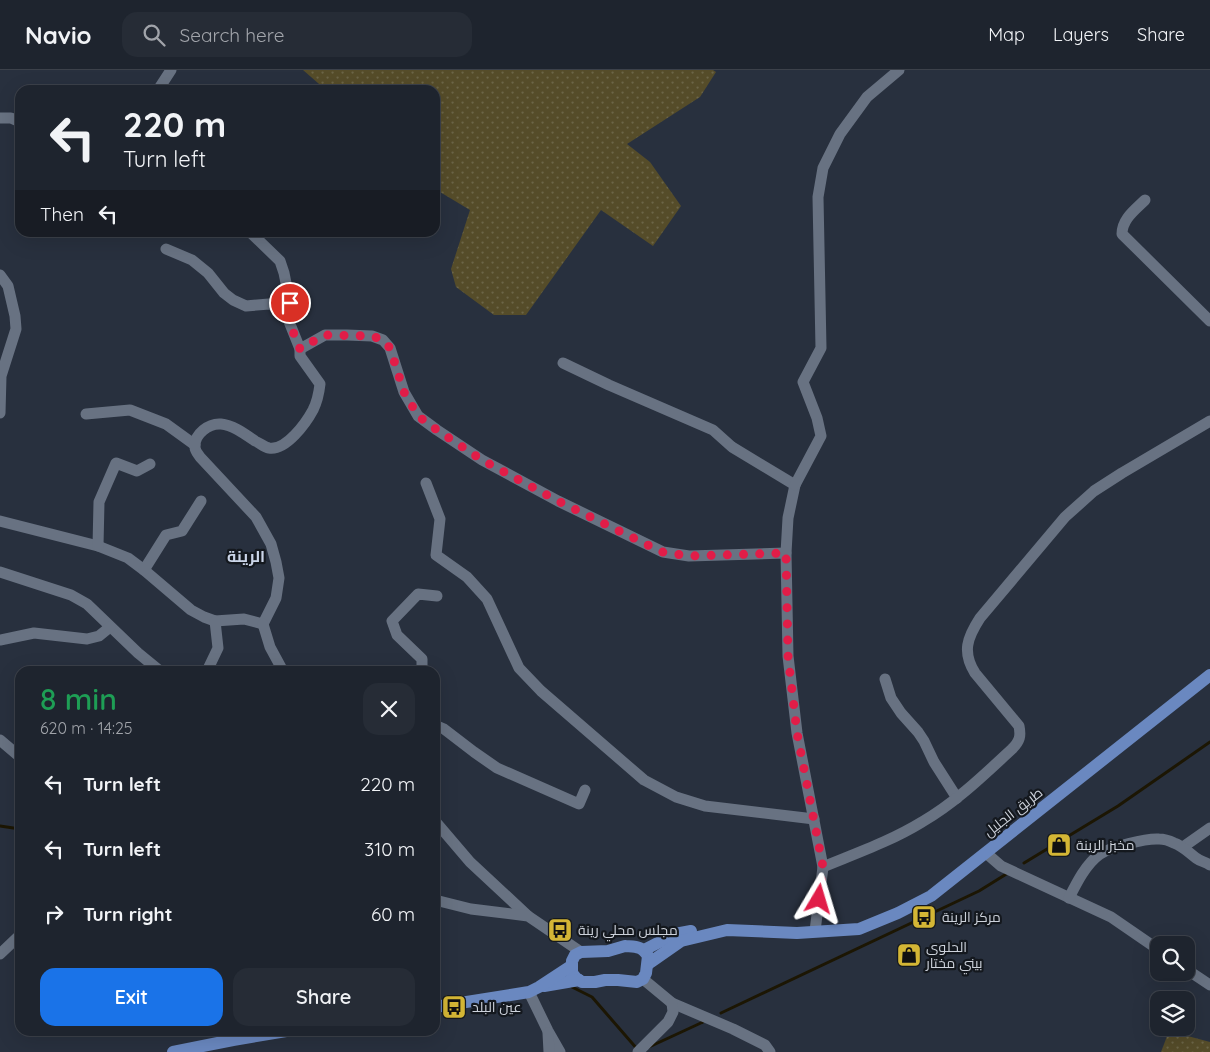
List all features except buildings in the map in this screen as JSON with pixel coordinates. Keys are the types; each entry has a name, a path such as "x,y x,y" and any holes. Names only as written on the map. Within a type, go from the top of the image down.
{"main road":[{"name":"طريق الجليل","path":"648,964 681,941 727,930 797,933 859,929 932,896 1210,675"},
{"name":"طريق الجليل","path":"644,950 676,934 721,924 792,926 815,931"},
{"path":"625,946 644,950 648,956 648,964 643,979 637,982 605,980 582,982 572,973 572,961 575,955 581,952 608,951 625,946"},
{"path":"534,989 571,966"},
{"path":"440,1006 579,980"},
{"path":"173,1052 257,1036"}],"street":[{"path":"161,85 171,70"},
{"path":"815,931 823,867 797,733 788,656 786,553 788,518 795,485 821,436 817,418 803,382 822,348 818,197 823,168 840,134 867,98 899,70"},
{"path":"0,118 15,120"},
{"path":"1145,200 1126,219 1122,227 1122,234 1210,321"},
{"path":"255,237 280,261 290,303 286,314"},
{"path":"166,249 192,260 208,273 224,293 234,300 246,306 269,304 286,314 300,349 300,356 320,384 313,410 302,426 280,447 271,448 263,446 232,426 221,424 207,428 200,434 195,445 200,457 256,517 271,544 279,578 276,598 263,624 270,646 280,666"},
{"path":"0,274 8,286 16,329 1,376 0,410"},
{"path":"300,349 324,335 372,336 383,340 390,348 404,392 418,416 482,460 558,501 662,552 689,556 786,553"},
{"path":"563,363 713,430 732,447 795,485"},
{"path":"86,414 130,410 166,424 195,445"},
{"path":"823,867 892,839 923,822 957,798 1012,749 1018,742 1019,726 970,666 967,642 973,629 980,618 1065,517 1094,491 1210,421"},
{"path":"98,546 99,502 116,463 137,471 150,464"},
{"path":"426,483 440,519 436,555 467,577 487,599 519,668 541,690 644,780 676,796 705,806 814,819"},
{"path":"144,570 166,535 182,532 201,502"},
{"path":"0,521 98,546 128,558 191,610 204,617 215,621 244,619 263,624"},
{"path":"0,572 71,595 86,604 154,666"},
{"path":"422,666 422,659 397,635 392,621 418,594 437,596"},
{"path":"209,666 218,648 215,621"},
{"path":"0,640 34,633 87,639 99,636 110,627"},
{"path":"885,679 891,698 924,741 934,762 957,798"},
{"path":"440,727 497,768 579,804 585,790"},
{"path":"0,740 15,753"},
{"path":"440,827 470,862 528,916 581,952"},
{"path":"1183,847 1210,828"},
{"path":"1068,898 1088,866 1100,854 1112,848 1140,841 1159,839 1174,842 1210,865"},
{"path":"986,853 1001,866 1111,916 1150,944"},
{"path":"440,901 471,909 528,916"},
{"path":"0,954 15,940"},
{"path":"1195,975 1210,985"},
{"path":"643,979 672,1003 733,1029 765,1045 770,1052"},
{"path":"534,989 548,1031 560,1052"},
{"path":"638,1052 668,1022 673,1012 672,1003"},
{"path":"548,1031 549,1052"}],"shaded area":[{"path":"303,70 713,70 716,72 700,97 627,144 650,162 681,206 653,246 601,210 526,315 494,315 456,287 451,269 470,210 440,192 440,85 320,85"},
{"path":"1167,1036 1188,1036 1210,1042 1210,1052 1161,1052"}],"waterway":[{"path":"1024,863 1118,806 1210,742"},
{"path":"0,826 15,828"},
{"path":"721,1013 979,891 1008,873"},
{"path":"572,987 592,997 638,1050"},
{"path":"649,1047 703,1022"}],"place":[{"name":"مخبز الرينة","path":"1059,845"},
{"name":"مركز الرينة","path":"924,917"},
{"name":"مجلس محلي رينة","path":"560,930"},
{"name":"الحلوى بيني مختار","path":"909,955"},
{"name":"عين البلد","path":"454,1007"}],"district":[{"name":"الرينة","path":"246,556"}],"route":[{"path":"290,303 286,314 300,349 324,335 372,336 383,340 390,348 404,392 418,416 482,460 558,501 662,552 689,556 786,553 788,656 797,733 823,867 819,899"}]}
